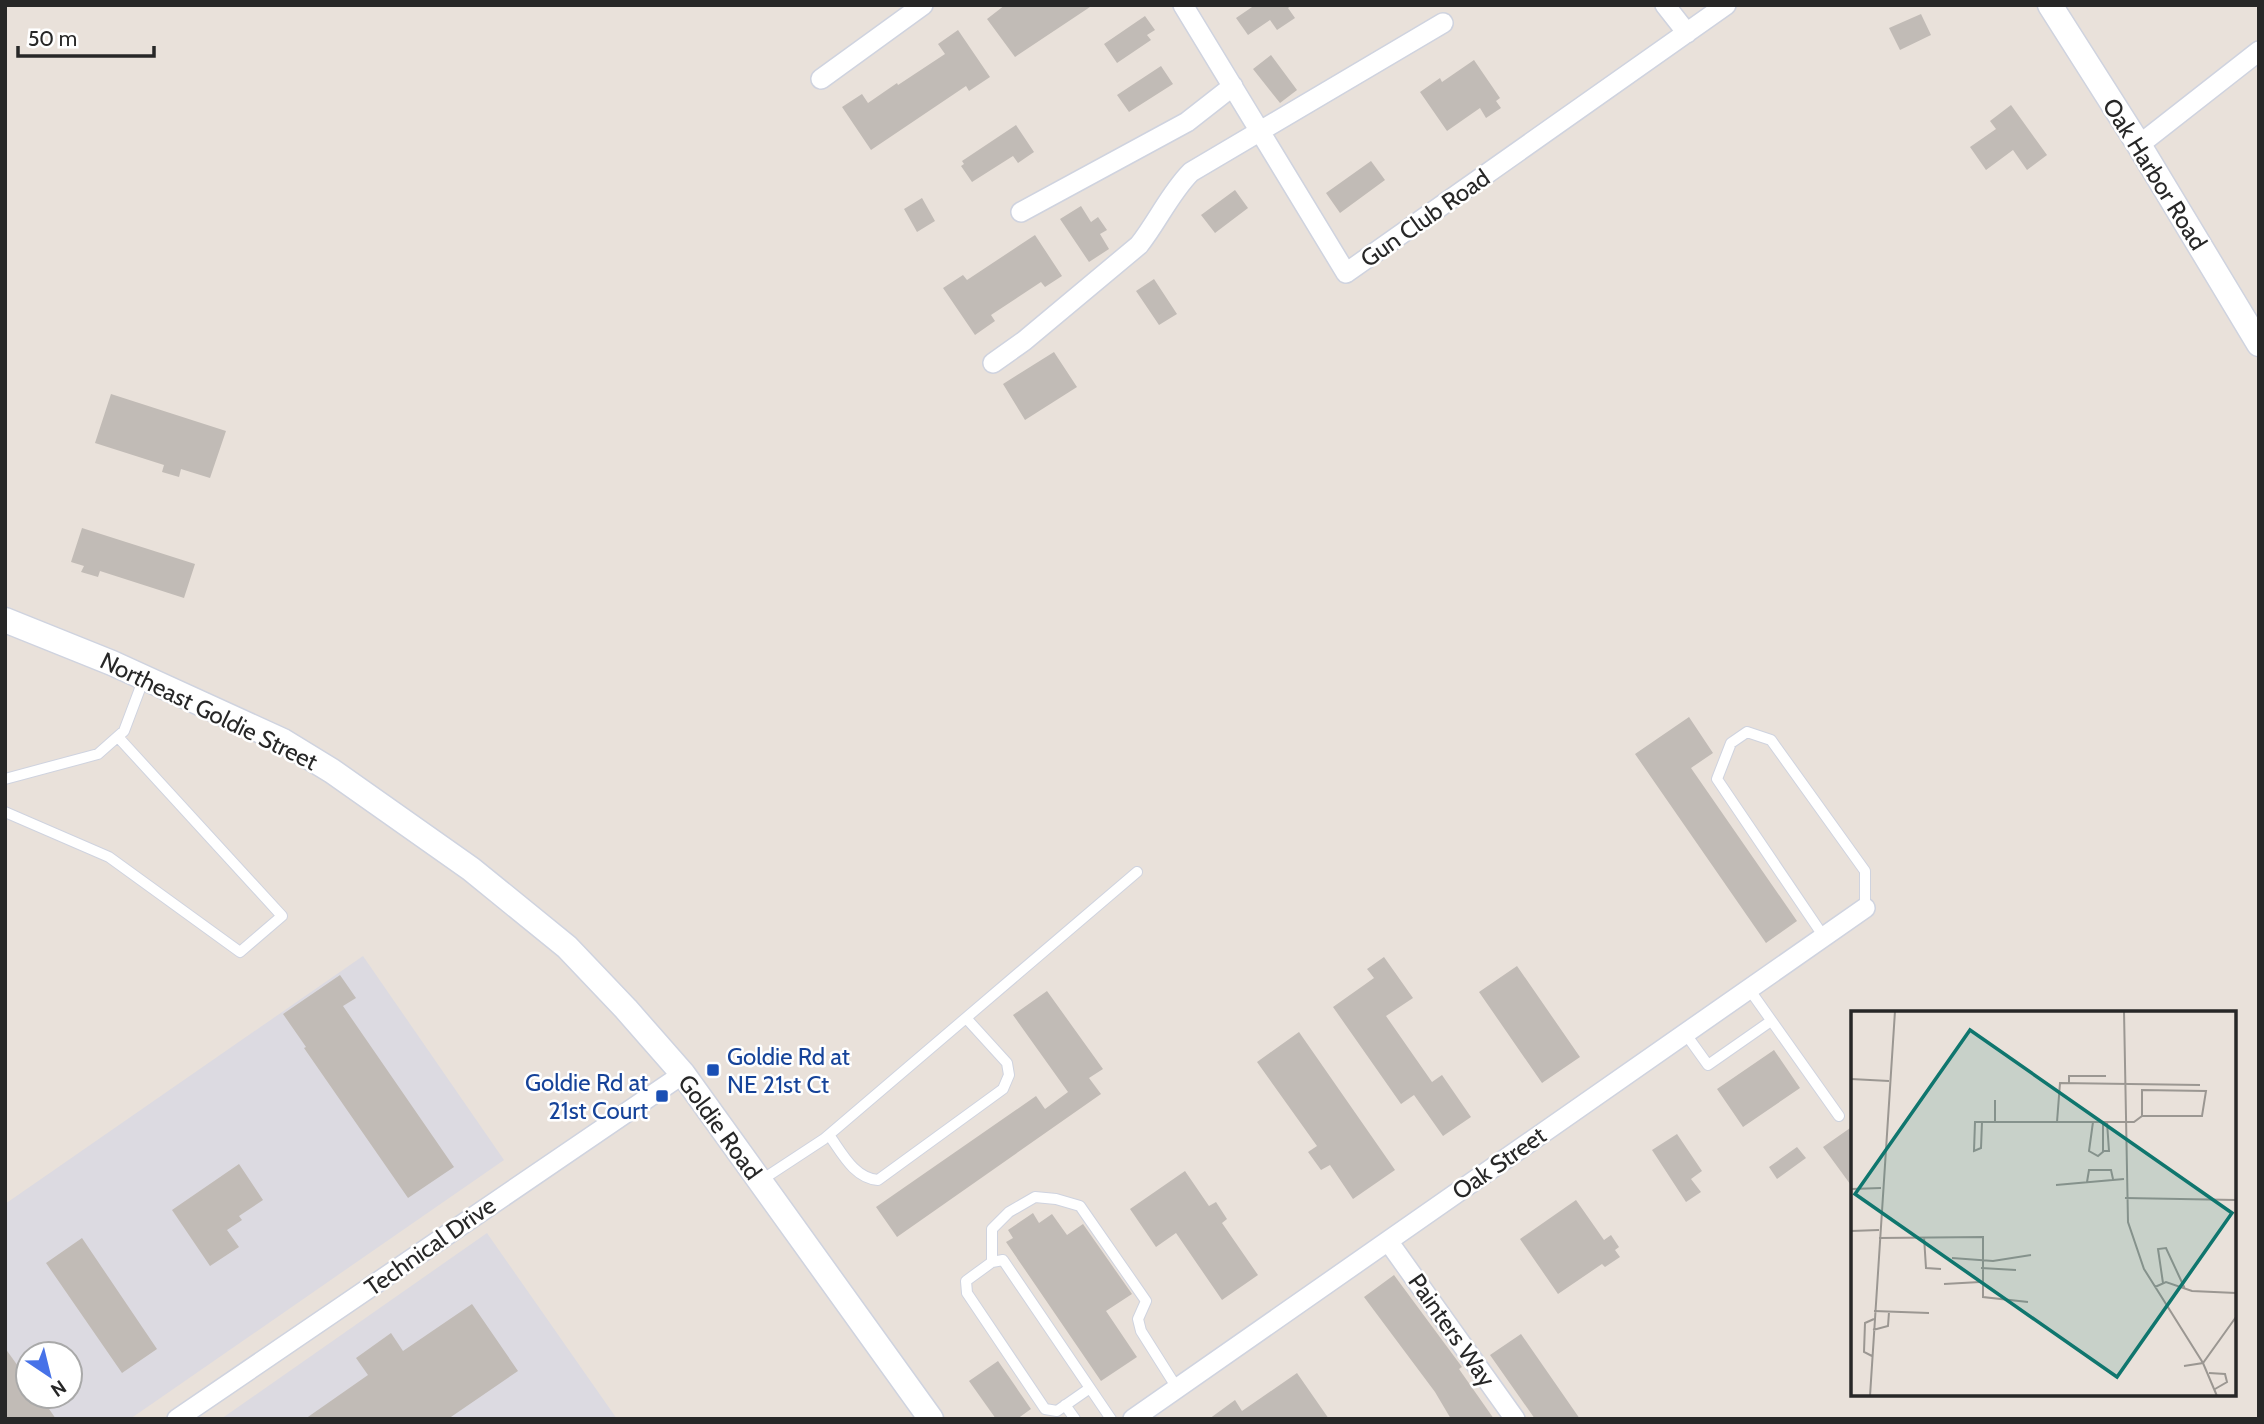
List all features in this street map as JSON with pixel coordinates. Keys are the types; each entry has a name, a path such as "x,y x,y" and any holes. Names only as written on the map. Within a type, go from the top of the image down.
{"street":[{"path":"821,79 923,5"},
{"name":"Gun Club Road","path":"1183,5 1346,273 1726,5"},
{"path":"1665,5 1687,33"},
{"name":"Oak Harbor Road","path":"2050,5 2139,145 2259,344"},
{"path":"993,363 1034,334 1139,245 1154,227 1177,187 1191,172 1443,23"},
{"path":"2139,145 2259,51"},
{"path":"1021,212 1187,122 1233,86"},
{"name":"Northeast Goldie Street","path":"5,620 144,678 283,741 332,771 471,869"},
{"name":"Goldie Road","path":"471,869 567,947 683,1074 931,1419"},
{"name":"Oak Street","path":"1133,1419 1865,908"},
{"name":"Technical Drive","path":"177,1419 683,1074"},
{"name":"Painters Way","path":"1388,1241 1515,1419"}],"lane":[{"path":"5,779 98,754 124,731 144,678"},
{"path":"1824,937 1717,779 1731,743 1747,732 1771,740 1865,871 1865,908"},
{"path":"5,812 109,857 240,953 282,916 118,737"},
{"path":"760,1181 829,1135 1137,872"},
{"path":"1749,989 1839,1116"},
{"path":"829,1135 857,1173 878,1180 1003,1089 1009,1075 1007,1063 966,1018"},
{"path":"1685,1033 1708,1065 1771,1021"},
{"path":"992,1262 992,1229 1009,1212 1035,1197 1056,1199 1080,1206 1146,1301 1138,1319 1141,1331 1177,1388"},
{"path":"1090,1388 1057,1411 1045,1409 967,1293 966,1281 992,1262 1003,1260 1090,1388 1111,1419"},
{"path":"1065,1405 1075,1419"}],"shaded area":[{"path":"363,956 504,1160 130,1419 5,1419 5,1204"},
{"path":"487,1233 617,1419 221,1419"}],"building":[{"path":"1005,5 1093,5 1015,57 987,19"},
{"path":"1255,5 1292,5 1288,8 1295,18 1277,30 1270,20 1248,35 1236,18"},
{"path":"1921,14 1931,35 1900,50 1889,28"},
{"path":"1145,16 1155,30 1147,35 1151,40 1117,63 1104,44"},
{"path":"958,30 990,77 969,91 966,86 871,150 842,107 862,94 868,103 945,54 938,44"},
{"path":"1271,55 1297,90 1280,103 1253,69"},
{"path":"1474,60 1500,98 1496,101 1501,108 1486,118 1480,108 1447,131 1420,92 1440,78 1442,82"},
{"path":"1161,66 1173,84 1129,112 1117,95"},
{"path":"2011,105 2047,155 2027,170 2013,150 1986,170 1970,147 1996,129 1990,121"},
{"path":"1016,125 1034,152 1018,163 1013,156 972,182 961,166 964,164 962,161"},
{"path":"1371,161 1385,180 1340,213 1326,193"},
{"path":"1235,190 1248,208 1215,233 1201,215"},
{"path":"922,198 935,221 917,232 904,209"},
{"path":"1081,206 1091,222 1098,217 1107,230 1100,234 1109,249 1089,262 1060,219"},
{"path":"1035,235 1062,276 1045,287 1041,282 991,315 995,321 975,335 943,288 963,275 967,280"},
{"path":"1154,279 1177,314 1159,325 1136,291"},
{"path":"1054,352 1077,387 1025,420 1003,384"},
{"path":"111,394 226,431 210,478 181,469 179,477 162,472 164,465 95,443"},
{"path":"82,528 195,564 184,598 100,571 98,577 81,572 84,566 71,562"},
{"path":"1689,717 1713,753 1691,768 1797,921 1766,943 1635,754"},
{"path":"1384,957 1413,998 1386,1016 1432,1082 1442,1075 1471,1117 1443,1136 1414,1095 1401,1104 1333,1007 1374,978 1367,969"},
{"path":"1517,966 1580,1057 1542,1083 1479,992"},
{"path":"340,975 356,998 343,1006 454,1167 408,1198 283,1014"},
{"path":"1047,991 1103,1069 1089,1078 1101,1094 897,1237 876,1207 1036,1096 1045,1109 1068,1092 1013,1015"},
{"path":"1299,1032 1395,1170 1353,1199 1330,1165 1321,1170 1308,1152 1317,1146 1257,1062"},
{"path":"1774,1050 1800,1088 1743,1127 1717,1089"},
{"path":"1851,1127 1851,1185 1823,1147"},
{"path":"1677,1134 1702,1171 1691,1179 1701,1192 1686,1202 1652,1150"},
{"path":"1797,1147 1806,1158 1777,1179 1769,1167"},
{"path":"239,1164 263,1200 239,1216 242,1220 227,1230 239,1247 210,1266 172,1210"},
{"path":"1185,1171 1209,1206 1216,1202 1227,1219 1222,1223 1258,1275 1222,1300 1176,1233 1156,1247 1130,1209"},
{"path":"1576,1200 1604,1240 1611,1235 1619,1247 1615,1250 1620,1257 1605,1267 1602,1264 1558,1294 1520,1239"},
{"path":"1033,1213 1039,1223 1052,1214 1067,1235 1083,1224 1132,1294 1106,1311 1137,1357 1101,1381 1006,1242 1013,1238 1008,1230"},
{"path":"82,1238 157,1349 122,1373 46,1263"},
{"path":"1394,1275 1462,1367 1459,1369 1494,1419 1451,1419 1435,1392 1364,1297"},
{"path":"472,1304 518,1371 448,1419 305,1419 368,1375 356,1358 391,1333 403,1351"},
{"path":"1521,1334 1580,1419 1535,1419 1490,1355"},
{"path":"5,1348 14,1361 14,1410 50,1410 56,1419 5,1419"},
{"path":"998,1361 1031,1409 1017,1419 996,1419 969,1381"},
{"path":"1297,1373 1329,1419 1209,1419 1235,1400 1242,1411"}],"place":[{"name":"Goldie Rd at NE 21st Ct","path":"713,1070"},
{"name":"Goldie Rd at 21st Court","path":"662,1096"}]}
